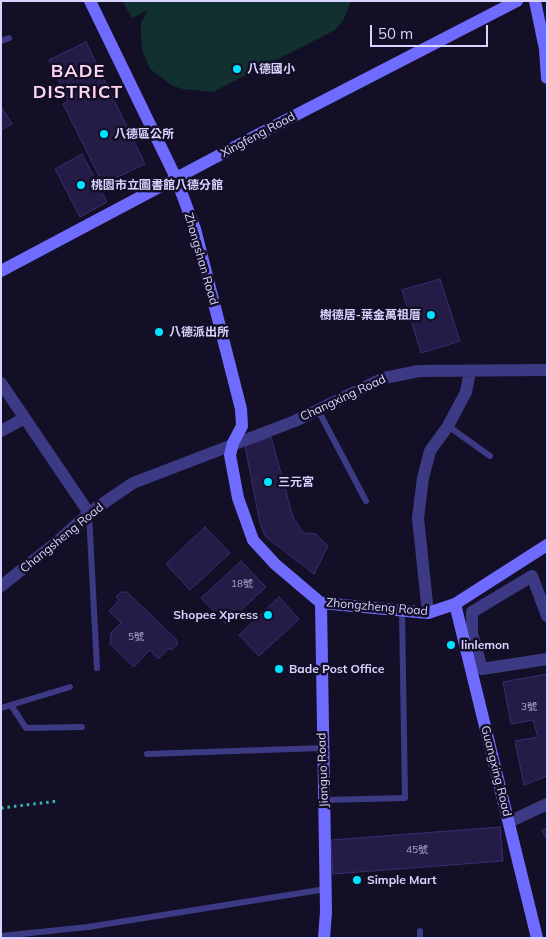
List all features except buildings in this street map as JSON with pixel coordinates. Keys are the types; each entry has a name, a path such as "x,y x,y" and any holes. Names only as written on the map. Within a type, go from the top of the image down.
{"street":[{"name":"Zhongshan Road","path":"90,1 176,178 195,229 241,409 242,426 233,443"},
{"name":"Xingfeng Road","path":"1,271 517,1"},
{"path":"535,1 544,49 547,78"},
{"name":"Changxing Road","path":"233,443 296,421 384,378 419,371 547,370"},
{"path":"428,613 418,518 423,478 430,450 448,426 466,392 470,372"},
{"path":"1,383 23,419 88,513"},
{"path":"1,431 23,419"},
{"name":"Changsheng Road","path":"1,586 57,542 88,513 133,483 233,443"},
{"name":"Zhongzheng Road","path":"233,443 230,455 231,465 238,498 253,540 275,564 321,603 428,613 455,604 547,544"},
{"path":"547,616 532,576 472,612 472,633 482,669 547,659"},
{"name":"Jianguo Road","path":"321,603 322,748 326,889 324,938"},
{"name":"Guangxing Road","path":"455,604 537,938"},
{"path":"509,822 547,804"}],"lane":[{"path":"1,41 9,38"},
{"path":"318,410 366,501"},
{"path":"448,426 490,456"},
{"path":"88,513 97,668"},
{"path":"324,800 405,798 402,611"},
{"path":"1,708 70,687"},
{"path":"11,705 26,728 82,727"},
{"path":"147,754 322,748"},
{"path":"1,936 88,926 326,889"}],"path":[{"path":"1,808 58,801"}],"green space":[{"path":"351,1 343,21 335,30 213,92 173,86 150,69 142,50 141,34 141,23 148,10 132,18 123,2"}],"place":[{"name":"八德國小","path":"237,69"},
{"name":"八德區公所","path":"104,134"},
{"name":"桃園市立圖書館八德分館","path":"81,185"},
{"name":"樹德居-葉金萬祖厝","path":"431,315"},
{"name":"八德派出所","path":"159,332"},
{"name":"三元宮","path":"268,482"},
{"name":"Shopee Xpress","path":"268,615"},
{"name":"linlemon","path":"451,645"},
{"name":"Bade Post Office","path":"279,669"},
{"name":"Simple Mart","path":"357,880"}],"district":[{"name":"BADE DISTRICT","path":"78,82"}]}
